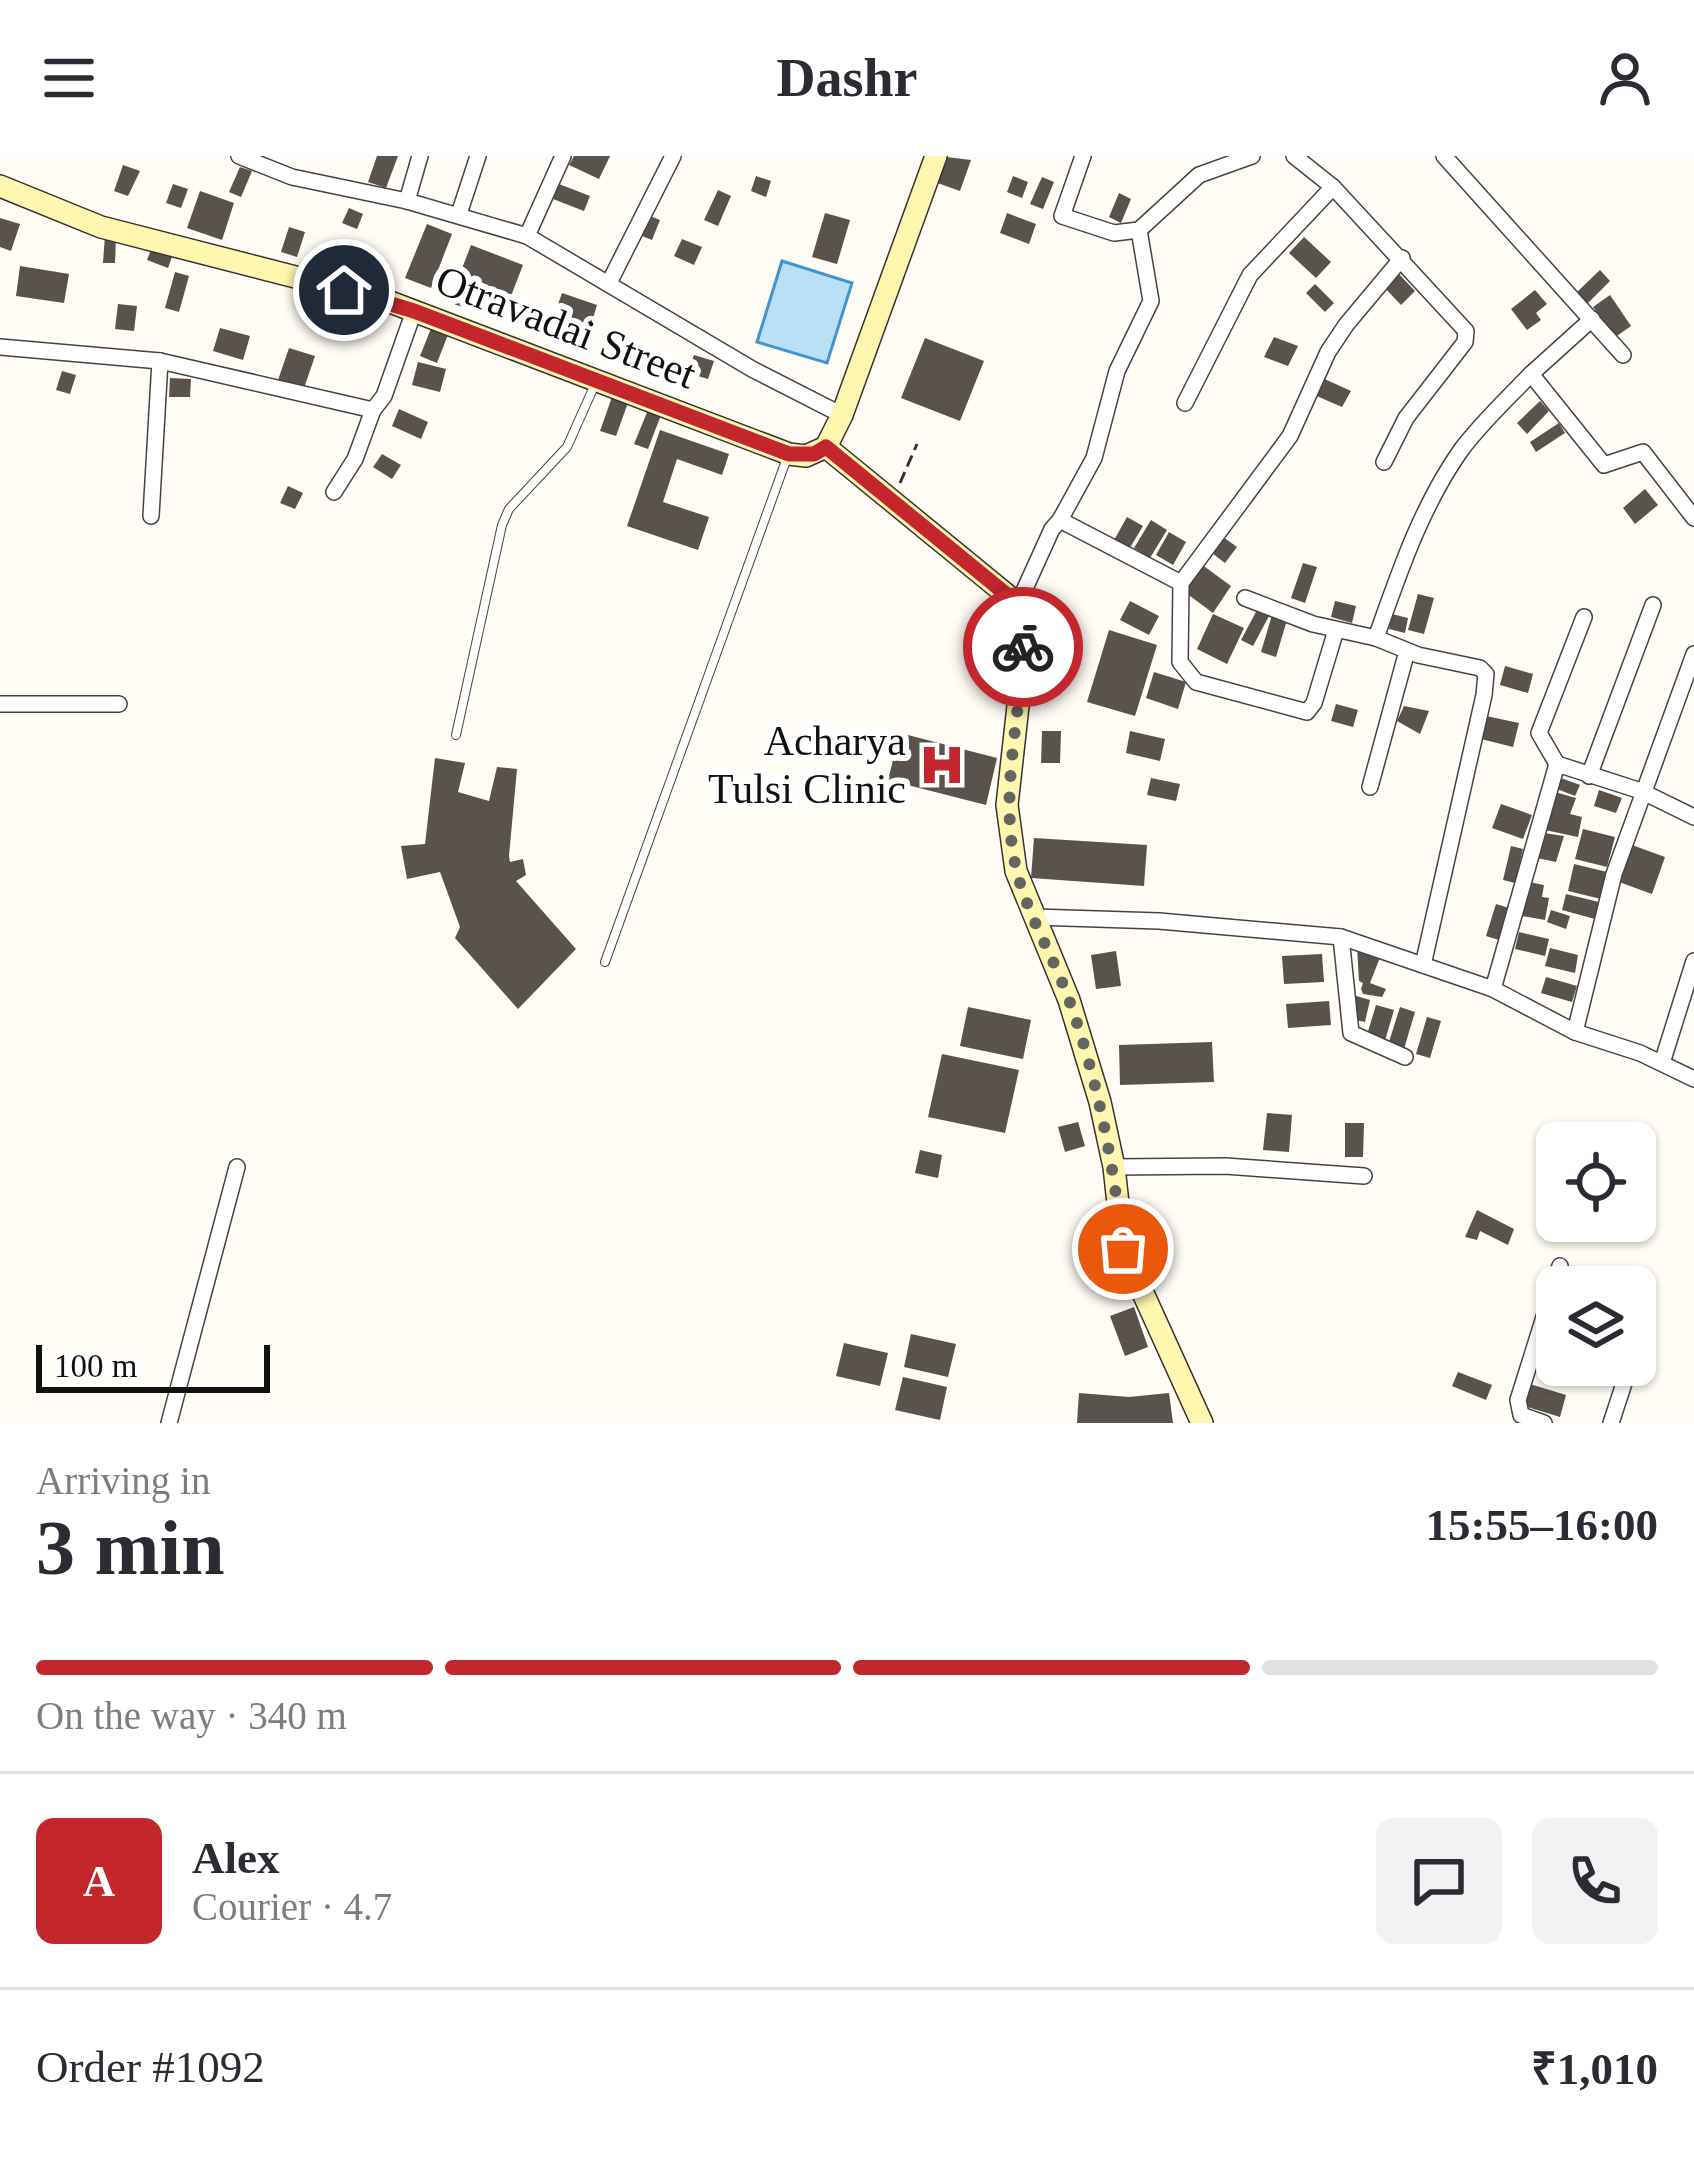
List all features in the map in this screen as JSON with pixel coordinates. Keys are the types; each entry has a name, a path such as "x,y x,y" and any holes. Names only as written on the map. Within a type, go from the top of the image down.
{"street":[{"path":"239,156 292,177 407,201 527,236 752,369 842,415"},
{"path":"407,201 420,156"},
{"path":"458,214 478,156"},
{"path":"527,236 563,156"},
{"path":"609,283 673,156"},
{"path":"789,454 814,454 826,447 842,415 935,156"},
{"path":"1083,156 1061,216 1114,233 1139,230 1198,176 1252,156"},
{"path":"1294,156 1333,187 1464,325 1467,336 1406,418 1384,462"},
{"path":"1444,156 1623,356"},
{"name":"Otravadai Street","path":"0,186 101,227 414,311 789,454"},
{"path":"1185,403 1250,275 1333,187"},
{"path":"1139,230 1151,301 1117,371 1094,458 1052,529 1018,604 1024,633 1022,670 1007,805 1016,871 1069,1000 1100,1102 1114,1167 1123,1249 1202,1423"},
{"path":"1336,630 1315,703 1307,712 1196,682 1180,662 1181,583 1290,436 1328,352 1346,325 1402,258"},
{"path":"334,492 355,459 373,410 384,397 414,311"},
{"path":"1376,638 1409,543 1442,482 1483,424 1592,319"},
{"path":"0,347 160,361 373,410"},
{"path":"151,516 160,361"},
{"path":"1531,374 1604,465 1643,452 1694,518"},
{"path":"826,447 1018,604"},
{"path":"1060,520 1181,583"},
{"path":"1245,598 1336,630 1480,668 1486,682 1423,965"},
{"path":"1588,776 1653,605"},
{"path":"1584,617 1539,733 1558,764 1641,791 1694,817"},
{"path":"1370,787 1407,651"},
{"path":"1575,1032 1614,874 1694,654"},
{"path":"0,704 119,704"},
{"path":"1493,989 1544,798 1558,764"},
{"path":"1035,917 1183,922 1341,937 1493,989 1575,1032 1694,1078"},
{"path":"1341,937 1351,1033 1406,1057"},
{"path":"1662,1064 1694,961"},
{"path":"1114,1167 1225,1166 1364,1176"},
{"path":"169,1423 237,1167"},
{"path":"1536,1343 1518,1400 1522,1415 1544,1423"},
{"path":"1611,1423 1623,1386"}],"lane":[{"path":"456,735 502,525 509,509 567,447 597,381"},
{"path":"605,962 789,454"}],"path":[{"path":"890,500 917,444"}],"water":[{"path":"782,261 852,283 827,363 757,342"}],"building":[{"path":"377,156 398,156 386,188 368,182"},
{"path":"574,156 610,156 599,179 569,165"},
{"path":"938,156 971,160 960,191 929,180"},
{"path":"123,165 140,171 128,196 114,191"},
{"path":"240,167 252,171 241,197 229,192"},
{"path":"756,176 771,181 766,197 751,191"},
{"path":"1013,176 1028,182 1022,198 1007,192"},
{"path":"1042,177 1054,182 1043,209 1030,204"},
{"path":"173,184 188,189 181,208 166,203"},
{"path":"559,184 590,196 584,211 553,199"},
{"path":"718,190 731,196 718,226 704,220"},
{"path":"200,191 234,203 222,240 187,228"},
{"path":"1119,193 1131,199 1121,223 1109,217"},
{"path":"349,208 363,214 357,229 342,223"},
{"path":"825,213 850,220 837,264 812,257"},
{"path":"1007,213 1036,224 1029,244 1000,233"},
{"path":"645,214 660,220 652,240 637,234"},
{"path":"0,218 20,224 11,251 0,247"},
{"path":"427,224 452,234 431,288 405,278"},
{"path":"289,227 305,232 297,257 281,252"},
{"path":"105,235 116,236 115,263 103,263"},
{"path":"1304,237 1331,262 1316,278 1289,253"},
{"path":"682,239 702,247 694,265 674,256"},
{"path":"471,245 523,265 501,322 449,302"},
{"path":"152,247 173,254 168,268 147,260"},
{"path":"20,266 69,274 64,303 16,296"},
{"path":"1600,270 1610,281 1586,305 1575,294"},
{"path":"175,272 189,276 179,312 165,308"},
{"path":"1397,272 1415,291 1401,305 1383,286"},
{"path":"1315,284 1334,303 1325,312 1306,293"},
{"path":"1535,290 1547,304 1536,313 1541,320 1527,330 1511,309"},
{"path":"562,293 597,305 590,328 554,316"},
{"path":"1610,295 1631,326 1614,338 1593,307"},
{"path":"118,304 137,306 134,331 115,329"},
{"path":"432,326 449,332 437,363 420,356"},
{"path":"220,328 250,336 243,360 213,351"},
{"path":"1274,337 1298,346 1288,366 1264,357"},
{"path":"925,338 984,361 960,421 901,398"},
{"path":"289,348 315,356 303,391 277,383"},
{"path":"694,355 714,361 708,379 688,373"},
{"path":"418,362 446,369 440,392 412,385"},
{"path":"62,371 76,375 70,394 56,390"},
{"path":"1318,376 1351,391 1342,407 1312,394"},
{"path":"170,378 191,379 190,397 169,397"},
{"path":"613,394 629,400 616,436 600,431"},
{"path":"1540,401 1549,411 1527,434 1517,423"},
{"path":"399,409 428,422 421,439 392,426"},
{"path":"648,410 661,415 648,449 634,444"},
{"path":"1559,423 1565,433 1536,452 1530,442"},
{"path":"660,430 729,454 722,475 677,459 663,502 709,517 698,550 627,526"},
{"path":"382,454 401,465 392,479 373,467"},
{"path":"288,486 303,493 295,509 280,503"},
{"path":"1645,489 1658,505 1635,524 1623,508"},
{"path":"1127,517 1143,526 1128,551 1113,542"},
{"path":"1151,520 1167,530 1150,558 1134,548"},
{"path":"1169,532 1186,542 1173,565 1156,555"},
{"path":"1219,534 1237,547 1225,563 1208,550"},
{"path":"1303,563 1317,567 1305,603 1291,598"},
{"path":"1201,564 1231,586 1213,613 1182,590"},
{"path":"1418,594 1434,598 1424,634 1408,630"},
{"path":"1130,601 1159,616 1149,635 1120,620"},
{"path":"1335,601 1356,606 1352,623 1331,617"},
{"path":"1257,610 1269,616 1253,646 1241,640"},
{"path":"1213,614 1244,628 1227,664 1197,649"},
{"path":"1392,614 1408,618 1405,633 1389,629"},
{"path":"1272,615 1287,620 1276,657 1261,652"},
{"path":"1109,630 1157,645 1135,716 1087,702"},
{"path":"1505,666 1533,674 1528,693 1500,685"},
{"path":"1154,672 1186,682 1178,709 1146,698"},
{"path":"1336,704 1358,710 1353,727 1331,721"},
{"path":"1404,706 1429,711 1420,734 1397,721"},
{"path":"1486,716 1519,723 1513,747 1481,739"},
{"path":"1042,731 1061,731 1060,763 1041,763"},
{"path":"1130,731 1165,739 1160,761 1126,753"},
{"path":"900,733 997,758 986,805 888,780"},
{"path":"435,758 465,763 458,792 489,801 497,767 517,769 509,856 510,862 523,859 526,875 516,881 576,949 518,1009 455,938 460,927 440,872 407,879 401,846 425,844"},
{"path":"1151,778 1180,784 1176,801 1147,795"},
{"path":"1561,778 1580,785 1575,796 1557,789"},
{"path":"1599,790 1622,798 1616,813 1594,806"},
{"path":"1555,792 1576,798 1570,814 1582,817 1578,837 1545,830"},
{"path":"1501,804 1532,815 1523,839 1492,828"},
{"path":"1583,829 1615,837 1607,867 1575,859"},
{"path":"1544,833 1564,836 1556,862 1537,858"},
{"path":"1034,838 1147,845 1144,886 1031,878"},
{"path":"1632,845 1665,857 1652,894 1619,882"},
{"path":"1511,846 1523,849 1515,883 1503,880"},
{"path":"1574,864 1607,872 1601,899 1568,891"},
{"path":"1529,882 1544,885 1542,897 1549,898 1545,920 1522,916"},
{"path":"1566,894 1599,902 1595,919 1562,910"},
{"path":"1496,904 1509,908 1499,940 1486,936"},
{"path":"1551,910 1570,916 1566,929 1547,922"},
{"path":"1519,932 1549,939 1545,956 1515,949"},
{"path":"1357,946 1381,955 1370,983 1386,989 1382,997 1363,994"},
{"path":"1550,948 1578,955 1575,973 1545,966"},
{"path":"1116,951 1121,986 1096,989 1091,955"},
{"path":"1322,954 1324,982 1284,984 1282,956"},
{"path":"1546,977 1577,986 1572,1002 1541,993"},
{"path":"1353,995 1370,1000 1365,1022 1351,1019"},
{"path":"1329,1001 1331,1025 1288,1028 1286,1004"},
{"path":"1376,1005 1394,1010 1384,1044 1366,1038"},
{"path":"968,1007 1031,1020 1023,1059 960,1046"},
{"path":"1400,1007 1415,1012 1404,1049 1388,1045"},
{"path":"1427,1017 1441,1021 1430,1058 1416,1054"},
{"path":"1212,1042 1214,1082 1120,1085 1119,1045"},
{"path":"942,1054 1019,1070 1005,1133 928,1117"},
{"path":"1267,1113 1292,1115 1289,1152 1263,1150"},
{"path":"1078,1122 1085,1146 1065,1152 1058,1127"},
{"path":"1345,1123 1364,1123 1363,1157 1345,1157"},
{"path":"920,1150 942,1155 938,1178 915,1173"},
{"path":"1477,1210 1514,1229 1508,1245 1480,1231 1477,1240 1465,1237"},
{"path":"1134,1307 1148,1347 1125,1356 1110,1316"},
{"path":"911,1334 956,1344 948,1377 904,1367"},
{"path":"844,1343 888,1353 880,1386 836,1376"},
{"path":"1458,1372 1492,1385 1486,1400 1452,1386"},
{"path":"903,1377 947,1387 940,1420 895,1410"},
{"path":"1530,1384 1566,1395 1560,1417 1524,1406"},
{"path":"1079,1393 1129,1397 1169,1393 1173,1423 1077,1423"}],"way so far":[{"path":"1023,647 1007,805 1016,871 1069,1000 1100,1102 1114,1167 1123,1249"}],"place":[{"name":"Acharya Tulsi Clinic","path":"942,765"}],"route":[{"path":"344,290 385,300 789,454 806,456 826,447 1018,604 1023,647"}]}
